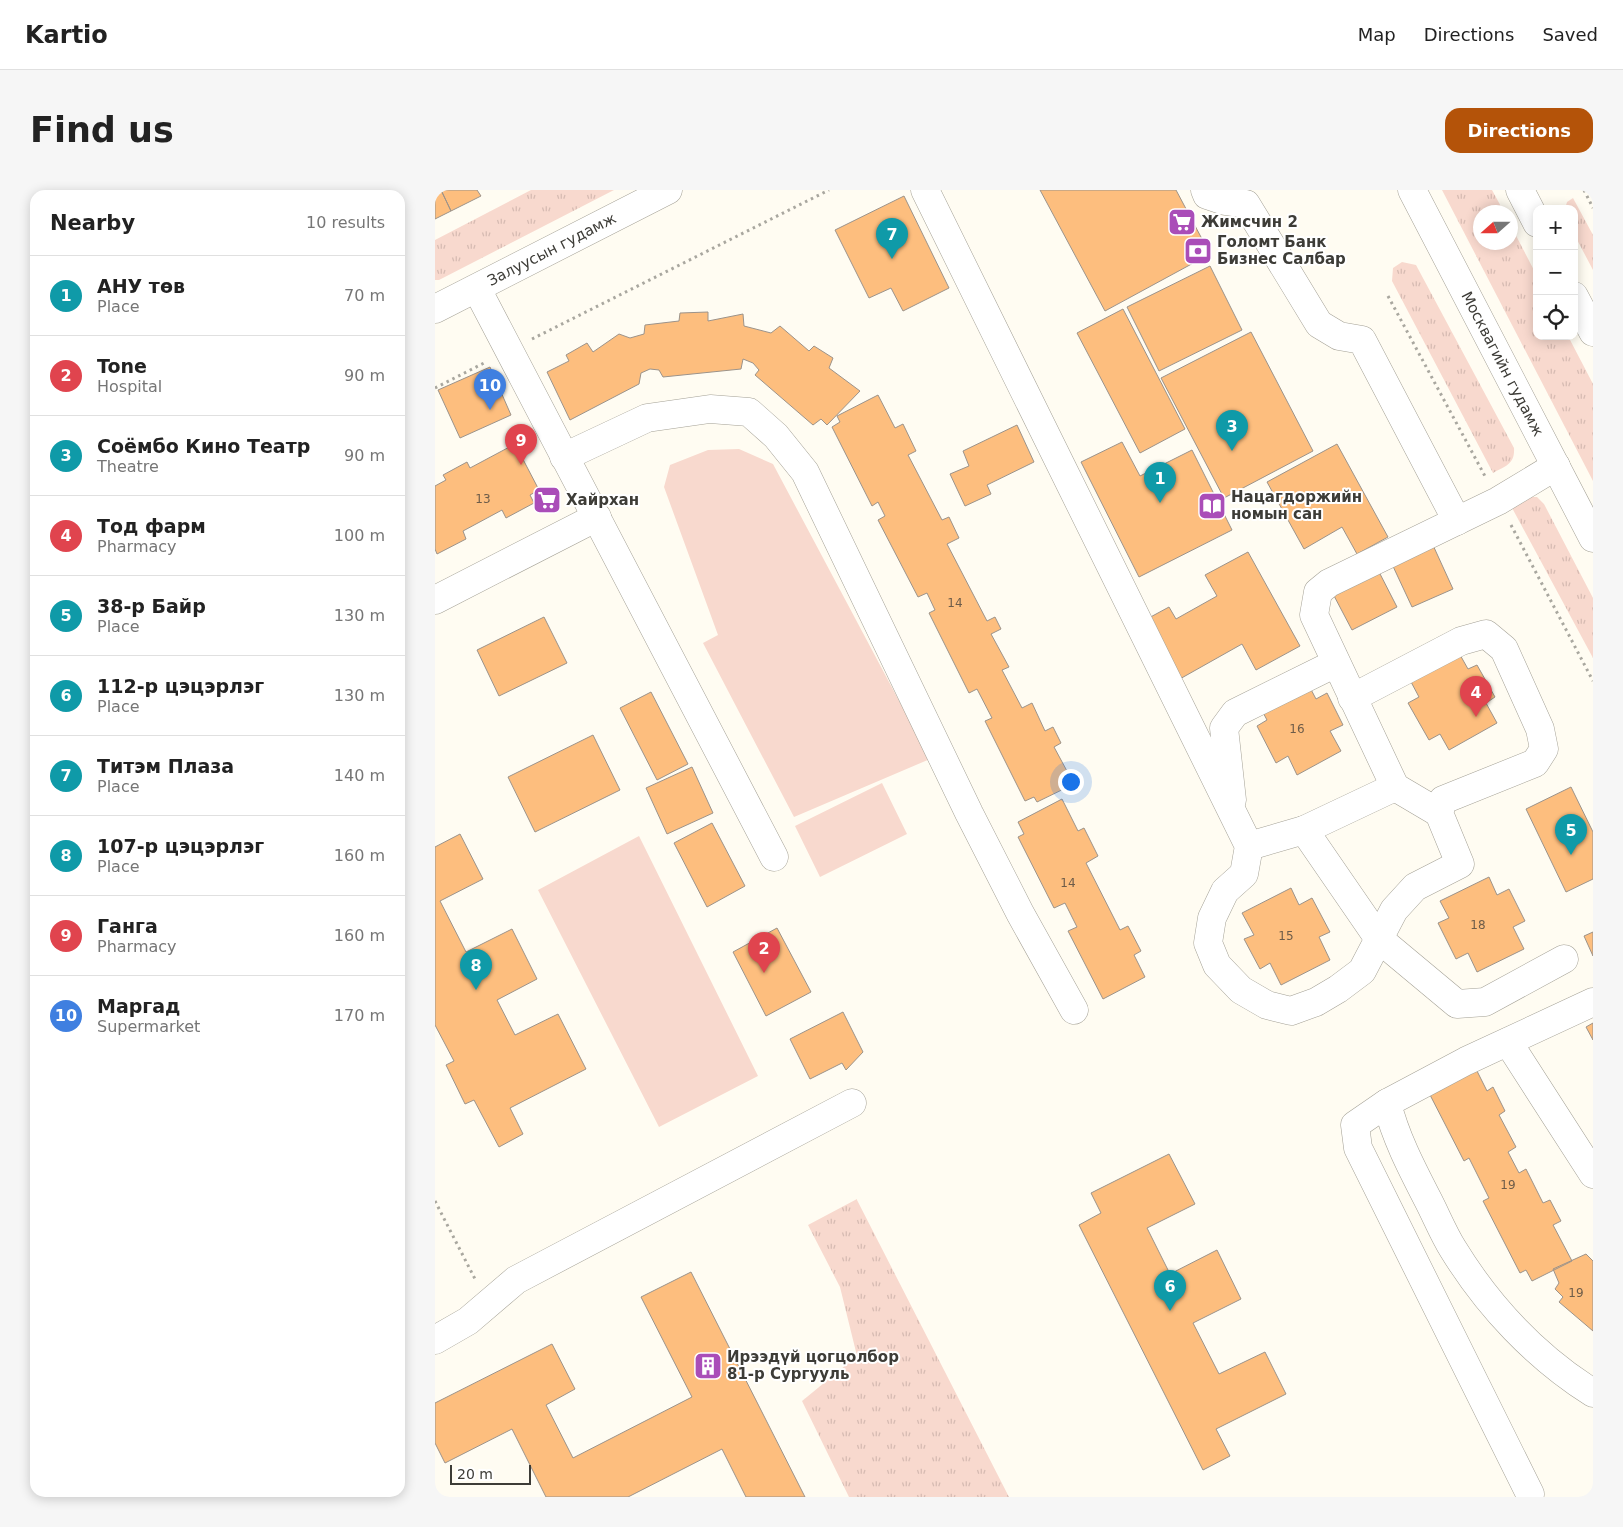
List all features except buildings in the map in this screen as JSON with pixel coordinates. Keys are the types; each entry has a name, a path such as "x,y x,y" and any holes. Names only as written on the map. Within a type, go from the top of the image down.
{"main road":[{"name":"Залуусын гудамж","path":"435,309 668,190"},
{"path":"925,190 1249,846 1244,874 1225,891 1212,918 1208,943 1217,965 1241,990 1267,1005 1291,1011 1316,1002 1338,990 1362,971 1394,910 1415,887 1460,864 1439,813 1395,787 1314,615 1318,592 1329,583 1498,501 1556,466"},
{"path":"1205,190 1207,195 1225,201 1247,204 1319,324 1339,336 1362,340 1457,521"},
{"name":"Москвагийн гудамж","path":"1412,190 1593,538"},
{"path":"1519,190 1533,216"},
{"path":"477,289 774,857"},
{"path":"1578,304 1593,332"},
{"path":"564,457 647,418 710,409 749,412 776,436 805,472 969,813 1020,913 1074,1010"},
{"path":"435,600 597,517"},
{"path":"1352,698 1461,641 1487,634 1503,648 1540,730 1544,749 1535,763 1443,800 1439,813"},
{"path":"1233,814 1224,728 1235,713 1336,663"},
{"path":"1249,846 1304,830 1395,787"},
{"path":"1304,830 1379,939 1457,1004 1485,1002 1564,959"},
{"path":"1530,1494 1358,1148 1355,1125 1387,1103 1466,1061 1593,1002"},
{"path":"1508,1042 1593,1174"},
{"path":"435,1340 468,1321 516,1280 851,1102"},
{"path":"1387,1103 1392,1122 1422,1189 1453,1248 1485,1296 1521,1336 1577,1383 1593,1393"}],"path":[{"path":"435,388 829,190"},
{"path":"1584,190 1593,208"},
{"path":"435,1201 487,1304"}],"green space":[{"path":"531,190 614,190 439,280 435,280 435,240"},
{"path":"1442,190 1492,190 1500,205 1473,205 1473,250"},
{"path":"1573,198 1577,205 1566,205"},
{"path":"1578,207 1593,235 1593,270 1578,242"},
{"path":"1518,239 1533,268 1533,340 1570,340 1593,384 1593,481 1473,250 1518,250"},
{"path":"1402,262 1416,265 1514,448 1513,458 1509,464 1493,473 1392,281 1393,268"},
{"path":"739,449 773,464 930,759 794,817 703,643 718,635 664,487 670,465 708,450"},
{"path":"1529,497 1537,497 1544,504 1593,598 1593,658 1511,506"},
{"path":"882,783 907,834 820,877 795,826"},
{"path":"639,836 758,1076 659,1127 538,890"},
{"path":"857,1199 1009,1497 849,1497 802,1401 857,1356 840,1287 808,1225"}],"place":[{"name":"Жимсчин 2","path":"1182,222"},
{"name":"Голомт Банк Бизнес Салбар","path":"1198,251"},
{"name":"Титэм Плаза","path":"892,259"},
{"name":"Маргад","path":"490,410"},
{"name":"Соёмбо Кино Театр","path":"1232,451"},
{"name":"Ганга","path":"521,465"},
{"name":"Хайрхан","path":"547,500"},
{"name":"АНУ төв","path":"1160,503"},
{"name":"Нацагдоржийн номын сан","path":"1212,506"},
{"name":"Тод фарм","path":"1476,717"},
{"name":"38-р Байр","path":"1571,855"},
{"name":"Tone","path":"764,973"},
{"name":"107-р цэцэрлэг","path":"476,990"},
{"name":"112-р цэцэрлэг","path":"1170,1311"},
{"name":"Ирээдүй цогцолбор 81-р Сургууль","path":"708,1366"}]}
